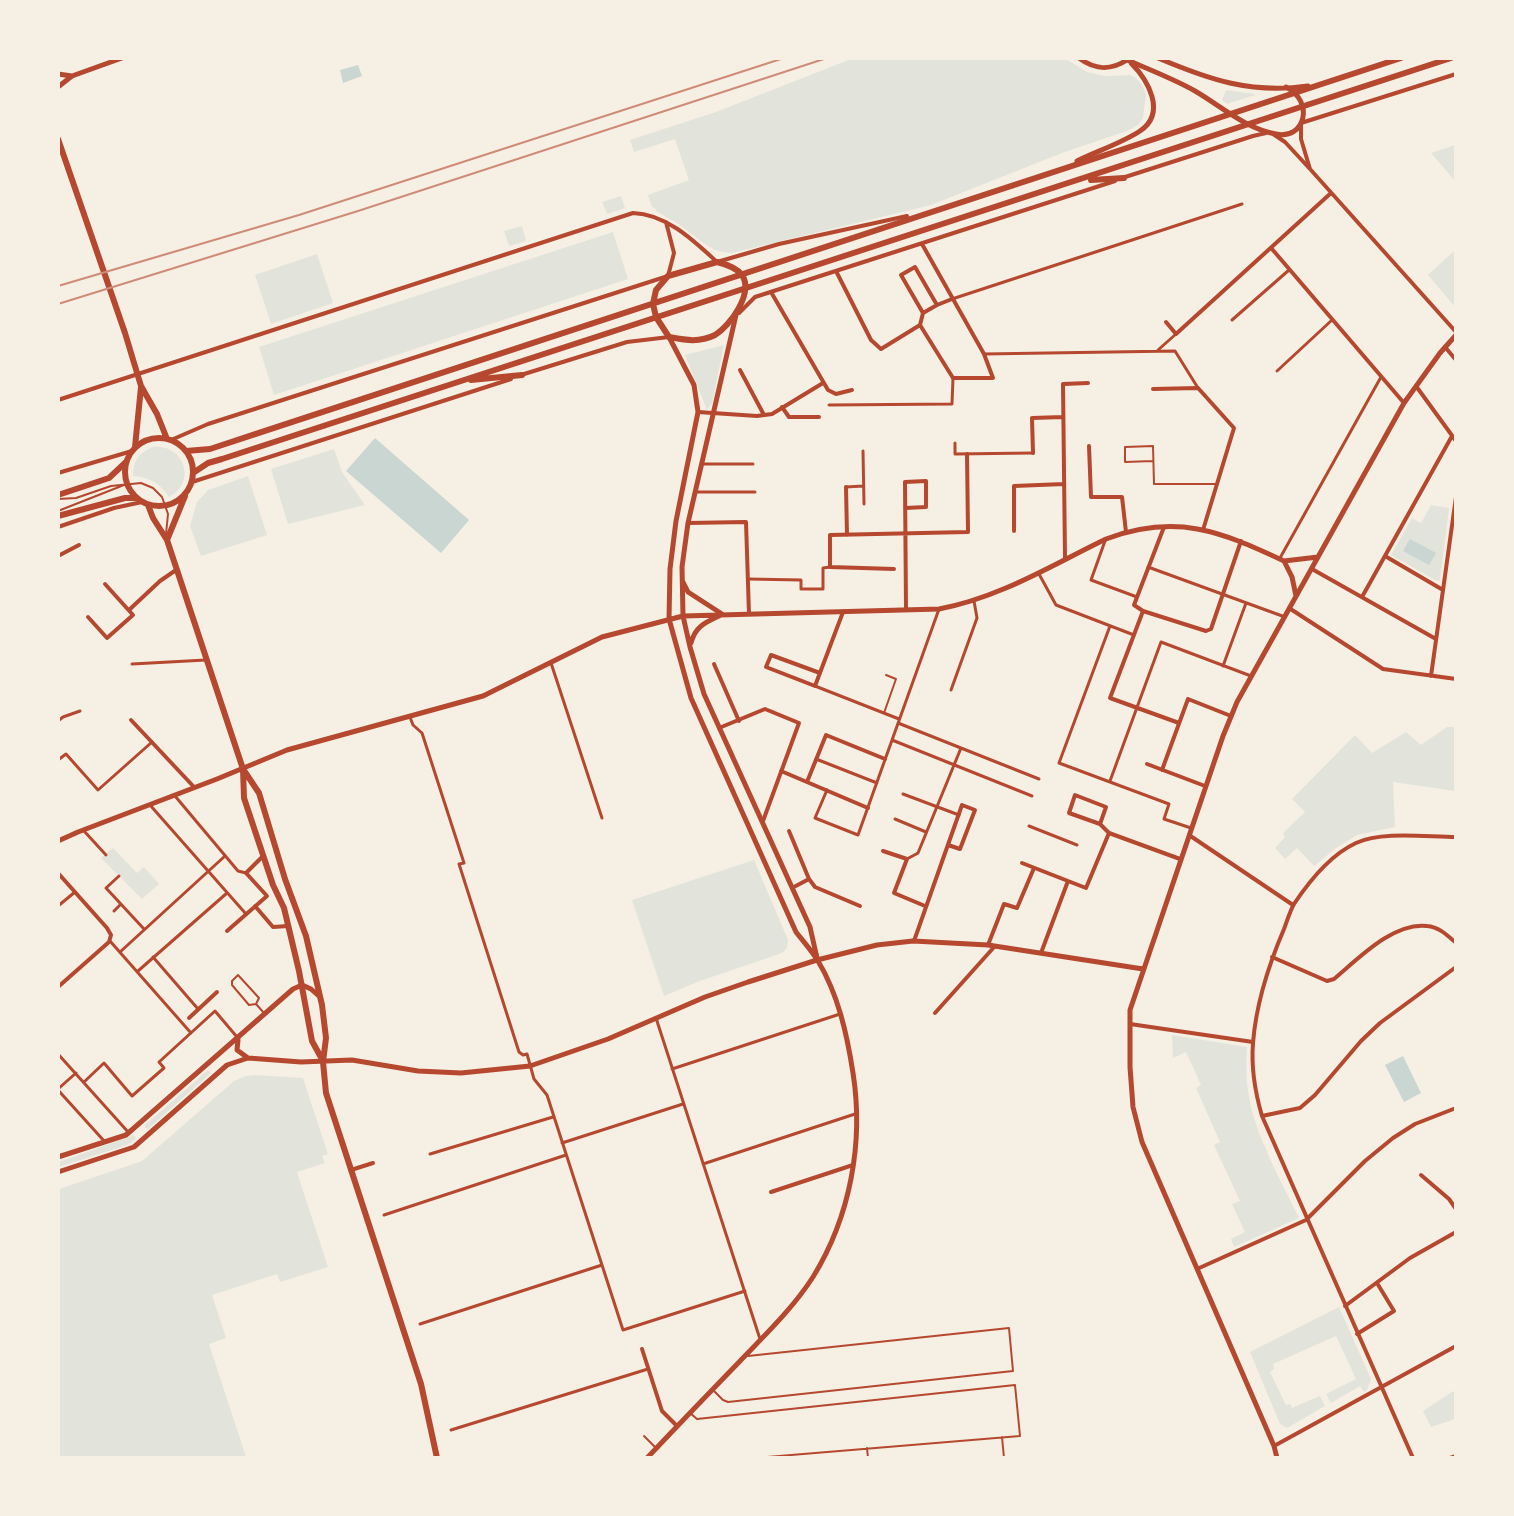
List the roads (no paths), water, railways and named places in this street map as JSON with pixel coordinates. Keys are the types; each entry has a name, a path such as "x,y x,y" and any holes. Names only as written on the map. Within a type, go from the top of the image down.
{"main road":[{"path":"186,451 215,447 1401,58"},
{"path":"194,473 208,463 1451,58"},
{"path":"58,139 141,386 169,439 186,451 192,462 194,473 192,482 167,540"},
{"path":"1082,180 1124,178"},
{"path":"717,261 728,265 742,275 745,288 736,315 716,334 704,339 689,341 669,338 656,317 653,304 656,290 668,276 717,261"},
{"path":"459,381 522,375"},
{"path":"134,449 141,386"},
{"path":"58,497 109,478 134,449 150,439 169,439"},
{"path":"126,461 124,476 126,484 142,502 167,540 208,660 243,769 244,798 273,885 284,908 312,1041 323,1062"},
{"path":"58,516 116,500 166,506 177,502 186,494"},
{"path":"243,769 259,793 285,879 306,936 320,997 326,1038 323,1062 326,1093 421,1384 437,1458"}],"street":[{"path":"58,87 72,76 122,58"},
{"path":"1079,58 1089,66 1104,69 1116,67 1126,59"},
{"path":"1158,58 1198,75 1229,84 1249,87 1319,85"},
{"path":"1126,59 1193,90 1247,123 1280,135 1288,134 1301,123 1455,74"},
{"path":"1056,171 1142,130 1151,118 1152,90 1141,73 1126,59"},
{"path":"58,74 72,76"},
{"path":"1286,87 1295,93 1304,106 1301,138 1310,169"},
{"path":"818,960 810,927 704,694 683,616 682,567 688,523 736,315 755,297 1253,136 1271,133 1285,142 1310,169 1455,333 1404,403 1231,716 1205,786 1130,1010 1133,1107 1142,1142 1274,1446 1276,1458"},
{"path":"1157,351 1331,193"},
{"path":"923,313 952,299 1242,204"},
{"path":"58,400 633,213 649,213 666,222 692,239 717,261 779,244 927,212"},
{"path":"169,439 202,426 668,276 674,253 666,222"},
{"path":"922,244 993,373 993,378 953,378"},
{"path":"1272,249 1404,403"},
{"path":"836,271 871,340 881,349 920,325 923,313 902,275 915,267 937,305"},
{"path":"1232,320 1290,270"},
{"path":"771,292 828,390 836,394 852,390"},
{"path":"1276,371 1332,320"},
{"path":"1166,322 1176,334"},
{"path":"829,405 952,404 953,378 920,325"},
{"path":"192,482 627,342 669,338 694,385 698,412 676,521 670,569 669,619 691,698 796,932 818,960 835,994 851,1060 857,1113 854,1164 840,1222 811,1279 793,1305 656,1448 651,1456"},
{"path":"1445,347 1455,360"},
{"path":"984,354 1174,351 1198,388 1234,428 1203,530"},
{"path":"740,370 764,415"},
{"path":"1281,560 1381,377"},
{"path":"698,412 771,414 823,383"},
{"path":"1065,558 1063,384 1088,383"},
{"path":"1416,386 1455,441"},
{"path":"1153,389 1198,388"},
{"path":"783,407 789,417 819,417"},
{"path":"955,443 955,454 1033,453 1032,418 1063,417"},
{"path":"1362,597 1452,436"},
{"path":"1089,446 1091,497 1122,497 1126,532"},
{"path":"58,473 134,449"},
{"path":"863,451 864,504"},
{"path":"830,567 830,535 968,532 967,454"},
{"path":"701,464 753,464"},
{"path":"905,508 926,507 926,481 905,482 905,508 905,532 906,609"},
{"path":"1014,531 1014,486 1064,483"},
{"path":"847,534 846,487 863,486"},
{"path":"695,492 755,492"},
{"path":"1431,676 1455,497"},
{"path":"58,527 114,508 142,502"},
{"path":"676,521 688,523 746,522 749,614"},
{"path":"58,841 286,750 483,696 602,638 683,616 939,609 987,597 1106,539 1151,527 1203,530 1241,541 1281,560 1293,577 1296,597"},
{"path":"1164,527 1134,605 1143,611 1206,631 1211,629 1224,596 1241,541"},
{"path":"1106,539 1091,580 1137,597"},
{"path":"58,556 79,545"},
{"path":"1385,556 1443,590"},
{"path":"1281,560 1318,557"},
{"path":"1148,567 1285,617"},
{"path":"748,579 801,580 801,589 823,588 823,568 894,569"},
{"path":"1311,569 1436,639"},
{"path":"129,610 160,581 176,570"},
{"path":"1038,572 1056,605 1134,635"},
{"path":"682,580 688,592 723,615"},
{"path":"88,617 107,638 133,615 105,584"},
{"path":"951,690 977,618 974,601"},
{"path":"1223,666 1246,603"},
{"path":"1290,608 1383,669 1455,679"},
{"path":"827,790 815,818 858,835 939,609"},
{"path":"815,686 843,611"},
{"path":"1143,611 1110,698 1179,723"},
{"path":"690,647 694,632 704,623 723,615"},
{"path":"1110,626 1059,763 1169,804 1164,819 1190,831 1293,905"},
{"path":"1110,781 1161,642 1252,676"},
{"path":"820,673 771,655 766,667 884,713 961,748 1039,779"},
{"path":"132,664 208,660"},
{"path":"550,663 602,818"},
{"path":"714,664 739,721"},
{"path":"1162,770 1188,699 1231,716"},
{"path":"719,728 765,709 800,723 762,821"},
{"path":"58,721 80,711"},
{"path":"410,717 413,725 422,733 464,863 459,864 519,1052 526,1054 534,1079 547,1095 623,1330 745,1291"},
{"path":"131,720 194,788"},
{"path":"807,782 826,735 885,759"},
{"path":"892,740 1032,796"},
{"path":"58,760 66,754 98,790 152,742"},
{"path":"925,906 894,893 907,859 918,853 961,748"},
{"path":"816,759 877,783"},
{"path":"1147,764 1205,786"},
{"path":"782,771 868,808"},
{"path":"903,794 958,815"},
{"path":"174,795 238,871 246,873 267,896 228,931"},
{"path":"1100,824 1106,807 1075,795 1069,813 1100,824 1109,833 1180,859"},
{"path":"150,804 246,915"},
{"path":"913,941 962,805 975,810 960,849 948,845"},
{"path":"895,819 927,832"},
{"path":"1029,826 1077,845"},
{"path":"83,830 106,855"},
{"path":"789,831 815,888 860,906"},
{"path":"1022,863 1086,888 1109,833"},
{"path":"1413,1458 1262,1116 1255,1090 1253,1042 1260,1002 1272,957 1293,905 1319,872 1338,854 1357,843 1380,837 1455,837"},
{"path":"883,851 907,859"},
{"path":"119,950 145,930 225,856"},
{"path":"246,873 263,856"},
{"path":"988,945 1004,904 1017,908 1034,868"},
{"path":"58,873 111,935 110,940 58,987"},
{"path":"119,876 106,888 145,930"},
{"path":"792,888 809,879"},
{"path":"1041,952 1068,881"},
{"path":"58,906 75,892"},
{"path":"137,971 227,893"},
{"path":"114,911 121,904"},
{"path":"255,906 273,927 288,926"},
{"path":"1272,957 1327,981 1334,979 1381,940 1406,929 1425,926 1434,928 1444,932 1455,943"},
{"path":"110,940 191,1033"},
{"path":"58,1172 134,1147 227,1065 248,1058 301,1062 352,1060 418,1071 461,1073 530,1066 573,1053 748,982 818,960 877,945 913,941 988,945 1143,969"},
{"path":"936,1013 996,946"},
{"path":"153,957 198,1010"},
{"path":"1262,1116 1300,1108 1315,1095 1361,1041 1380,1023 1455,967"},
{"path":"58,1157 129,1133 292,989 302,986 311,989 320,997"},
{"path":"182,1023 217,992"},
{"path":"84,1082 104,1063 132,1096 164,1068 159,1062 215,1011 239,1038"},
{"path":"672,1069 840,1014"},
{"path":"656,1018 760,1340"},
{"path":"1129,1024 1253,1042"},
{"path":"239,1038 236,1045 237,1050 248,1058"},
{"path":"58,1054 129,1133"},
{"path":"76,1073 58,1089 105,1142"},
{"path":"562,1143 684,1104"},
{"path":"1197,1269 1306,1220 1365,1161 1393,1138 1415,1124 1455,1108"},
{"path":"703,1164 857,1113"},
{"path":"430,1154 553,1117"},
{"path":"384,1215 566,1155"},
{"path":"351,1170 373,1163"},
{"path":"771,1191 854,1164"},
{"path":"1421,1175 1449,1199 1455,1209"},
{"path":"1345,1306 1410,1258 1455,1232"},
{"path":"420,1324 602,1265"},
{"path":"1357,1334 1394,1311 1377,1283"},
{"path":"1274,1446 1455,1346"},
{"path":"642,1349 662,1411 677,1426"},
{"path":"451,1430 648,1369"},
{"path":"1450,1458 1455,1456"}],"lane":[{"path":"1153,461 1125,462 1125,447 1153,446 1154,484 1217,484"},
{"path":"58,497 76,498 111,486 141,483 153,488 162,497 168,514 167,540"},
{"path":"58,511 126,484"},
{"path":"884,713 896,679 886,675"},
{"path":"238,975 259,998 256,1004 249,1005 232,985 232,981 238,975"},
{"path":"256,1004 265,1014"},
{"path":"712,1390 728,1402 1013,1371 1009,1328 745,1356"},
{"path":"690,1413 698,1419 1014,1385 1020,1436 755,1458"},
{"path":"644,1436 656,1448"},
{"path":"1002,1437 1004,1458"},
{"path":"867,1448 868,1458"}],"railway":[{"path":"58,286 299,215 784,58"},
{"path":"58,304 358,211 827,58"}]}
